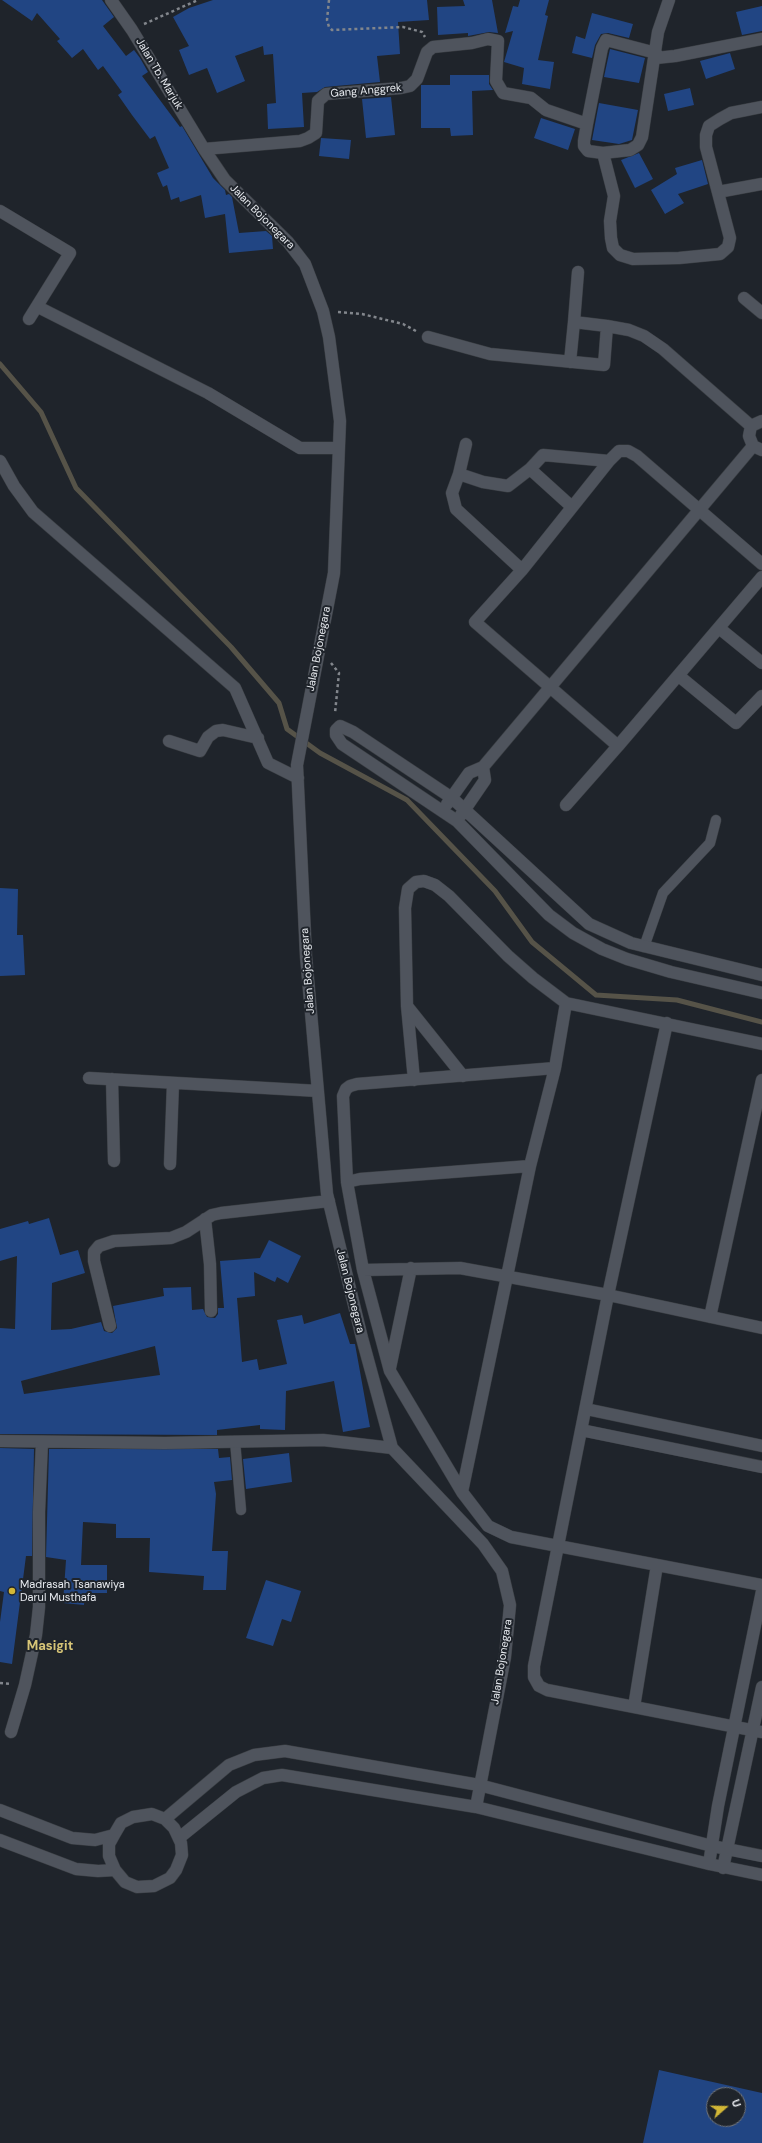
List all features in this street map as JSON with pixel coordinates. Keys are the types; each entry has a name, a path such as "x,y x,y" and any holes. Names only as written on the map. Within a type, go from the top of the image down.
{"street":[{"name":"Jalan Tb. Marjuk","path":"111,0 132,30 204,149"},
{"path":"669,0 658,32 656,56 646,117 642,137 638,145 630,150 603,153 588,151 584,146 587,124 602,48 606,40 656,56 675,56 762,39"},
{"path":"426,52 433,47 442,45 494,39 498,41 499,47 495,70 496,81 503,93 531,98 546,110 587,124"},
{"name":"Gang Anggrek","path":"204,149 300,141 308,138 316,133 318,101 326,94 410,86 417,79 426,52"},
{"path":"603,153 614,196 610,221 611,238 613,248 620,255 633,259 679,258 720,254 728,247 730,238 706,147 706,135 709,126 731,113 762,107"},
{"name":"Jalan Bojonegara","path":"204,149 225,180 297,253 307,270 323,311 329,338 340,421 334,573 297,765 306,956 318,1092 329,1201 362,1338 392,1448 483,1544 502,1571 510,1605 505,1657 479,1785 476,1807"},
{"path":"718,192 762,184"},
{"path":"0,211 70,253 30,319"},
{"path":"570,362 578,272"},
{"path":"744,298 762,313"},
{"path":"38,307 208,393 300,448 339,448"},
{"path":"443,810 468,773 483,767 700,510 757,448 749,436 757,424 663,349 644,336 629,330 574,322"},
{"path":"428,337 490,354 604,365 607,326"},
{"path":"466,444 459,474 452,493 456,508 522,570"},
{"path":"618,746 549,688 475,622 522,570 609,461 620,451 628,451 632,453 762,564"},
{"path":"459,474 483,482 508,486 530,469 543,455 609,461"},
{"path":"0,461 14,486 33,512 235,688 268,763 298,778"},
{"path":"530,469 572,507"},
{"path":"566,805 679,676 762,577"},
{"path":"719,628 762,664"},
{"path":"679,676 736,723 762,696"},
{"path":"762,975 644,947 589,924 465,808 452,798 353,732 340,726 336,730 336,735 342,744 443,810 457,821 549,915 573,933 602,949 671,972 762,993"},
{"path":"168,741 200,751 208,737 216,732 224,730 258,738"},
{"path":"457,821 485,780 483,767"},
{"path":"414,1080 408,1006 405,908 408,889 416,882 424,880 435,885 449,896 508,956 566,1003 762,1044"},
{"path":"602,949 611,934"},
{"path":"462,1492 530,1166 555,1068 566,1003"},
{"path":"408,1006 463,1076"},
{"path":"667,1023 608,1295 560,1546 534,1666 534,1677 540,1686 547,1690 758,1731"},
{"path":"555,1068 357,1084 346,1088 343,1096 347,1182 363,1270 390,1371 462,1492 488,1526 511,1537 762,1585"},
{"path":"89,1078 318,1092"},
{"path":"112,1079 114,1162"},
{"path":"710,1317 762,1080"},
{"path":"170,1164 173,1083"},
{"path":"347,1182 360,1179 530,1166"},
{"path":"110,1326 94,1261 94,1252 99,1246 114,1241 171,1238 186,1232 205,1219 221,1213 329,1201"},
{"path":"205,1219 210,1264 211,1312"},
{"path":"390,1371 411,1268"},
{"path":"363,1270 460,1268 608,1295 762,1328"},
{"path":"586,1408 762,1446"},
{"path":"581,1430 762,1467"},
{"path":"0,1441 165,1443 323,1440 392,1448"},
{"path":"11,1732 25,1685 36,1635 39,1607 39,1512 42,1442"},
{"path":"634,1707 657,1565"},
{"path":"709,1864 762,1591"},
{"path":"723,1868 758,1731 762,1688"},
{"path":"165,1819 229,1765 254,1755 285,1751 479,1785 712,1846 762,1856"},
{"path":"179,1838 236,1792 263,1778 282,1775 476,1807 723,1868 762,1875"},
{"path":"0,1810 72,1838 96,1840 114,1834"},
{"path":"152,1814 165,1819 174,1828 181,1843 182,1855 176,1870 170,1878 154,1886 137,1887 125,1882 115,1870 109,1856 109,1844 114,1834 121,1823 133,1817 152,1814"},
{"path":"0,1840 76,1869 98,1871 115,1870"}],"lane":[{"path":"644,947 663,893 710,843 716,820"},
{"path":"235,1441 241,1510"}],"path":[{"path":"132,30 198,0"},
{"path":"329,0 327,20 329,27 332,30 403,27 413,29 422,32 425,37 426,52"},
{"path":"323,311 362,314 403,324 428,337"},
{"path":"320,649 339,672 335,716 340,726"}],"building":[{"path":"2,0 102,0 114,17 103,26 126,56 134,50 148,72 142,76 180,127 182,126 213,178 225,190 226,195 229,194 232,197 239,233 266,231 272,236 273,249 229,253 225,214 205,218 201,195 180,202 179,197 171,200 167,185 163,187 157,173 169,168 155,136 150,139 132,115 118,95 122,92 103,66 98,70 83,49 72,58 57,41 60,39 37,13 32,21"},
{"path":"213,0 427,0 429,20 398,22 400,54 377,56 380,82 325,87 317,92 302,93 304,127 268,129 267,104 276,103 273,54 264,55 263,46 235,56 245,81 217,93 207,68 189,75 179,50 189,46 173,17 189,8"},
{"path":"463,0 492,0 498,33 489,32 468,36 468,33 438,35 437,7 465,6"},
{"path":"520,0 549,0 545,15 548,16 538,60 554,62 550,89 522,84 524,68 504,62 513,31 505,33 513,6 518,7"},
{"path":"762,6 762,31 742,35 736,12"},
{"path":"592,13 633,24 629,38 608,33 601,34 595,45 592,58 572,53 576,36 585,39"},
{"path":"610,49 645,58 639,83 604,77"},
{"path":"730,53 735,69 706,79 700,61"},
{"path":"450,75 489,75 489,84 493,90 472,91 473,135 451,136 450,128 421,128 421,85 450,85"},
{"path":"690,88 694,105 668,111 664,94"},
{"path":"391,97 395,135 366,138 362,99"},
{"path":"599,103 638,110 632,140 619,144 592,140"},
{"path":"541,118 575,129 568,150 534,138"},
{"path":"321,138 351,140 349,159 319,156"},
{"path":"639,153 653,179 635,188 621,160"},
{"path":"702,160 708,184 678,194 684,203 665,214 651,190 677,174 675,168"},
{"path":"0,888 18,889 17,935 23,935 25,975 0,976"},
{"path":"49,1218 60,1255 78,1250 85,1273 52,1283 51,1330 71,1329 101,1322 104,1331 112,1333 117,1328 113,1306 164,1296 163,1288 191,1287 192,1310 203,1309 207,1317 215,1318 218,1314 218,1308 224,1308 220,1261 260,1258 269,1240 301,1256 288,1283 277,1277 275,1282 254,1272 255,1296 237,1298 242,1362 257,1359 259,1370 287,1364 277,1320 302,1315 304,1324 340,1313 350,1344 355,1344 370,1427 343,1432 334,1381 286,1391 285,1430 260,1429 260,1425 217,1430 217,1435 0,1434 0,1328 15,1329 17,1256 0,1261 0,1229 28,1221 29,1224","holes":["155,1346 160,1375 24,1394 21,1381"]},
{"path":"0,1448 34,1449 32,1556 26,1556 12,1664 0,1662 0,1622 4,1592 0,1591"},
{"path":"49,1449 218,1449 219,1458 230,1457 232,1480 214,1482 216,1494 212,1551 228,1551 226,1590 203,1590 204,1576 149,1572 150,1538 116,1538 116,1524 83,1522 81,1565 107,1565 107,1593 85,1593 84,1605 63,1603 66,1560 46,1557"},
{"path":"289,1453 292,1482 246,1489 243,1459"},
{"path":"266,1580 301,1591 291,1622 282,1619 273,1646 246,1638"},
{"path":"659,2070 735,2087 706,2087 706,2127 746,2127 746,2089 762,2093 762,2143 643,2143"}],"waterway":[{"path":"0,364 41,412 76,488 231,647 279,703 287,729 320,753 407,800 495,891 532,942 596,995 677,1000 762,1022"}],"place":[{"name":"Madrasah Tsanawiya Darul Musthafa","path":"12,1591"}],"district":[{"name":"Masigit","path":"50,1647"}]}
